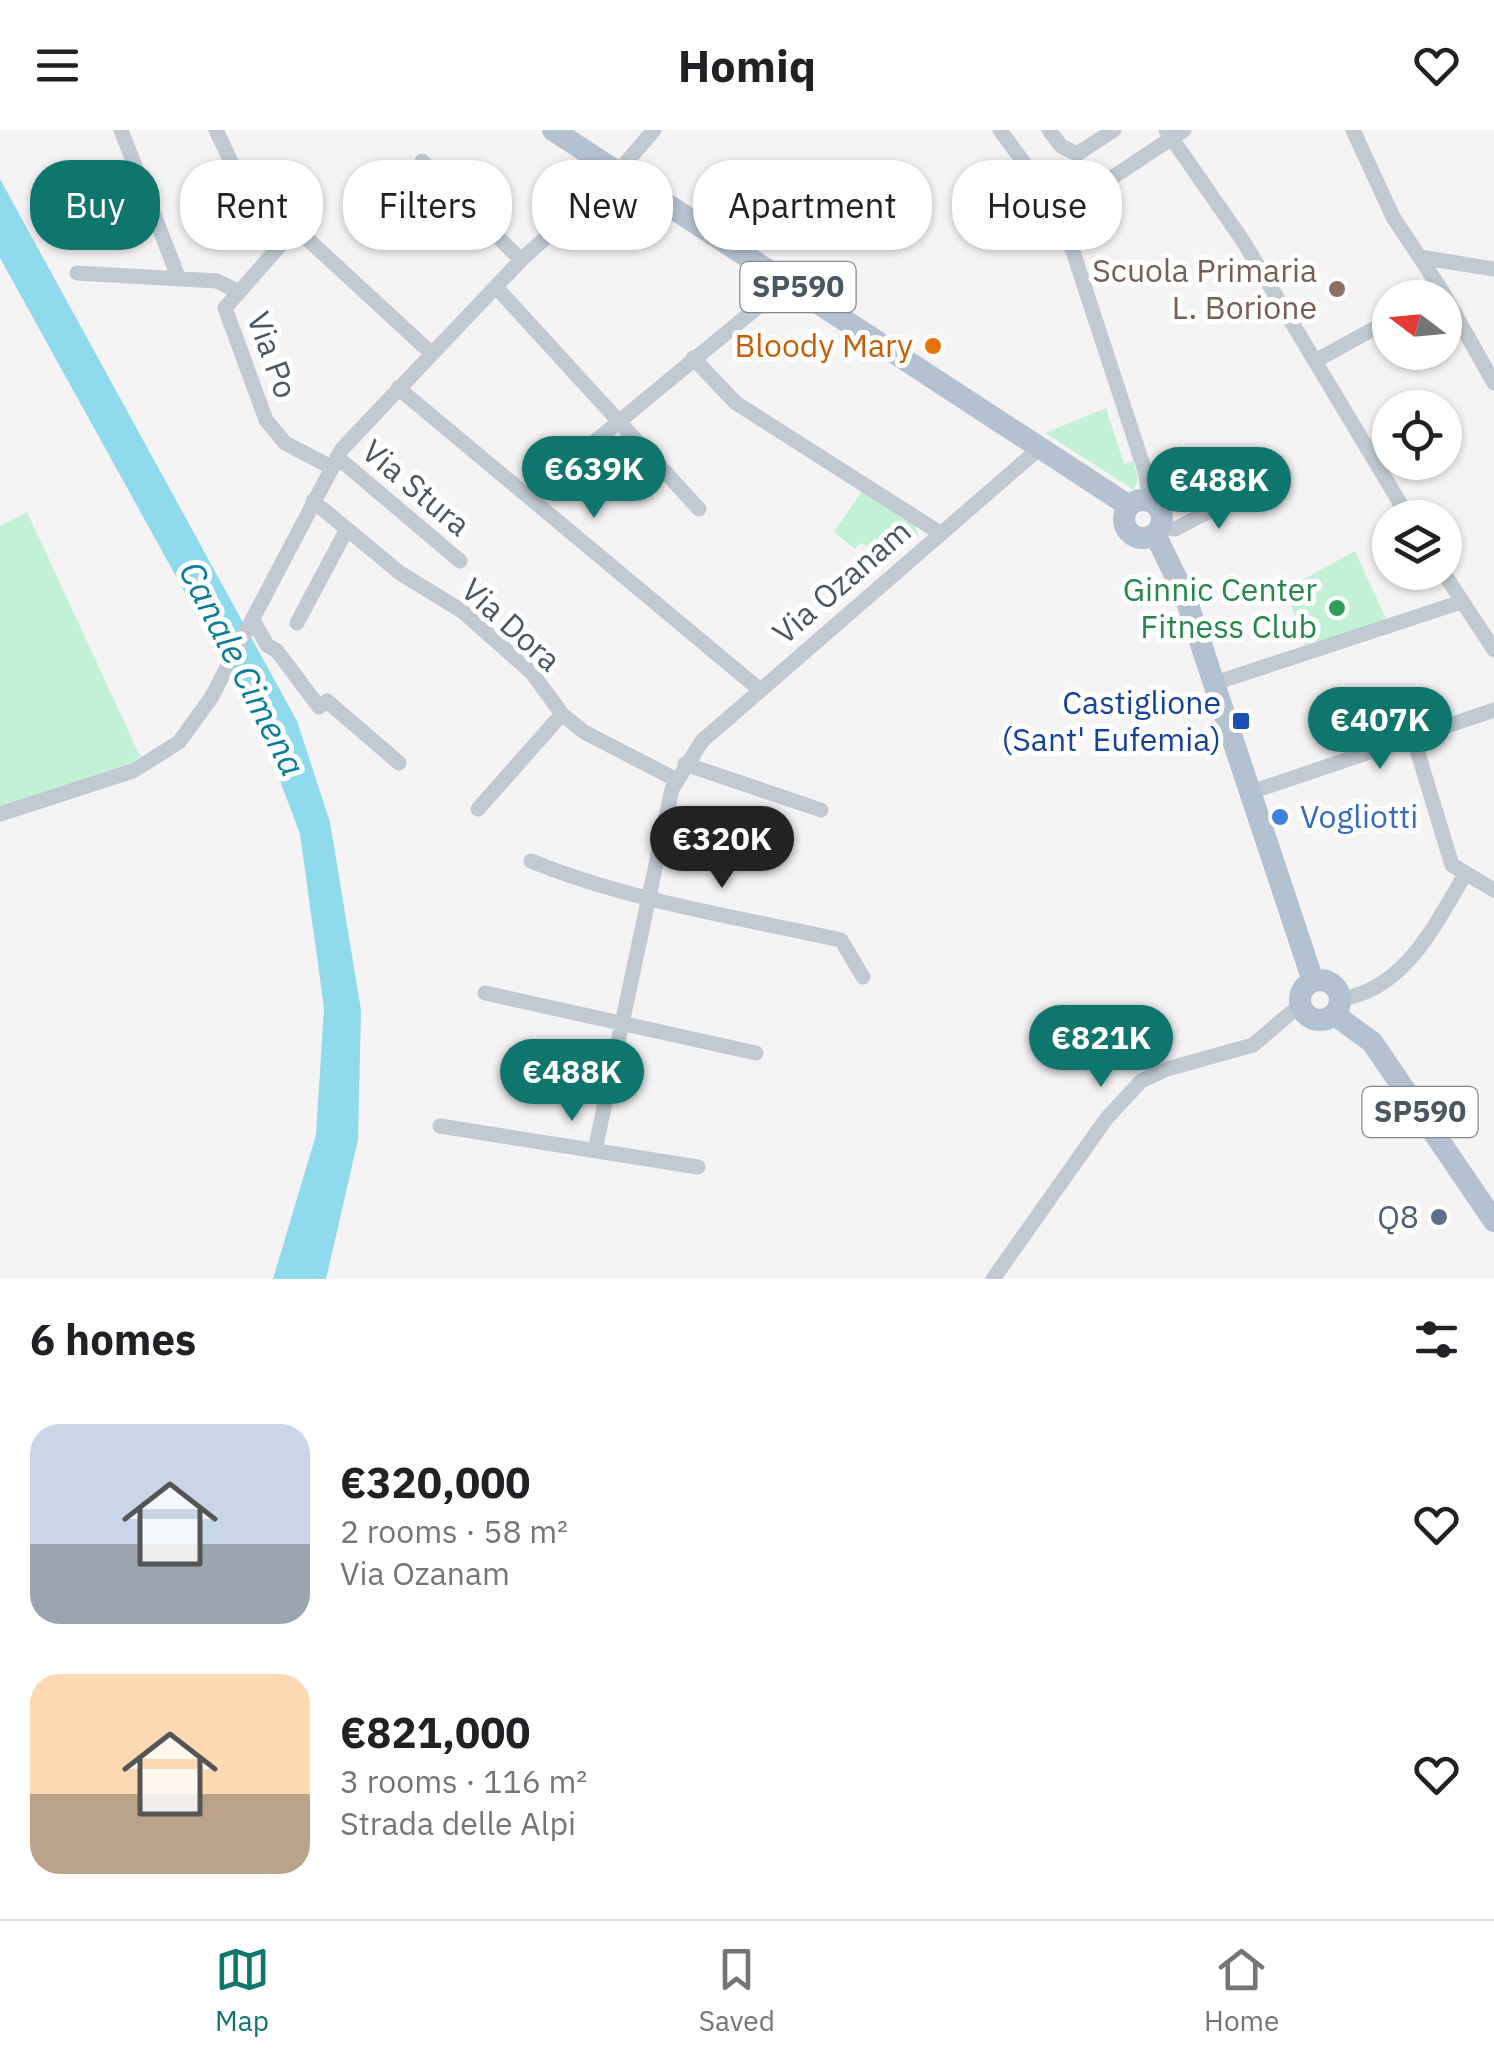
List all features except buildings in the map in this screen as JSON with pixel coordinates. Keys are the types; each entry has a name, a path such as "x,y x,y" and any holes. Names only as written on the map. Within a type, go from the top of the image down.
{"main road":[{"name":"SP590","path":"553,130 598,160"},
{"name":"SP590","path":"673,208 1041,446 1139,504 1161,512 1158,531 1185,596 1313,981 1331,983 1338,1007 1372,1042 1494,1221"},
{"name":"SP590","path":"1139,504 1124,517 1130,534 1141,539 1158,531"},
{"path":"1300,1005 1303,990 1313,981"},
{"name":"SP590","path":"1300,1005 1310,1018 1338,1007"}],"street":[{"path":"121,130 180,279"},
{"path":"216,130 231,160"},
{"path":"628,160 654,130"},
{"path":"1000,130 1022,160"},
{"path":"1049,130 1061,146 1077,154 1114,130"},
{"path":"1353,130 1393,217 1420,257 1430,280"},
{"path":"1122,169 1174,133 1244,241 1399,500"},
{"name":"Via Po","path":"274,250 225,308 227,317 266,420 285,443 334,462"},
{"path":"319,250 431,353"},
{"path":"512,250 522,260"},
{"path":"0,814 133,771 178,742 251,624 334,462 398,388 533,250"},
{"path":"1072,250 1146,474 1139,504"},
{"path":"1420,257 1494,269"},
{"name":"Via Po","path":"77,273 218,281 237,291"},
{"path":"529,496 618,418 790,281"},
{"path":"496,286 699,509"},
{"path":"1314,361 1372,330"},
{"path":"1462,334 1494,383"},
{"path":"693,358 736,403 940,533"},
{"path":"398,388 760,690"},
{"name":"Via Ozanam","path":"595,1150 677,780 685,764 702,741 1041,446"},
{"name":"Via Stura","path":"334,462 460,561"},
{"path":"1158,531 1175,530 1267,481"},
{"name":"Via Dora","path":"313,501 400,573 462,612 532,673 562,714 584,732 677,780"},
{"path":"298,624 347,529"},
{"path":"1454,590 1494,650"},
{"path":"1214,683 1461,602"},
{"path":"251,624 267,646 277,651 319,707 327,701 399,763"},
{"path":"1252,792 1494,710"},
{"path":"478,809 562,714"},
{"path":"1413,737 1452,865 1494,890"},
{"path":"685,764 820,810"},
{"path":"530,861 573,878 651,898 841,940 863,977"},
{"path":"1338,1007 1386,982 1420,949 1466,873"},
{"path":"485,994 756,1053"},
{"path":"993,1279 1106,1119 1141,1081 1253,1044 1300,1005"},
{"path":"440,1126 698,1167"}],"green space":[{"path":"1106,408 1124,464 1133,461 1138,479 1134,490 1045,433"},
{"path":"862,491 914,523 918,535 887,564 872,551 877,543 869,548 860,543 855,549 834,532"},
{"path":"27,512 140,756 127,766 0,806 0,526"},
{"name":"Ginnic Center Fitness Club","path":"1355,551 1387,621 1304,645 1286,589"}],"water":[{"name":"Canale Cimena","path":"0,179 30,234 30,250 39,250 297,721 330,822 361,1010 358,1140 326,1279 273,1279 316,1135 324,1008 300,834 261,730 0,258"}],"place":[{"name":"Scuola Primaria L. Borione","path":"1337,289"},
{"name":"Bloody Mary","path":"933,346"},
{"name":"Ginnic Center Fitness Club","path":"1337,608"},
{"name":"Castiglione (Sant' Eufemia)","path":"1241,721"},
{"name":"Vogliotti","path":"1280,817"},
{"name":"Q8","path":"1439,1217"}]}
